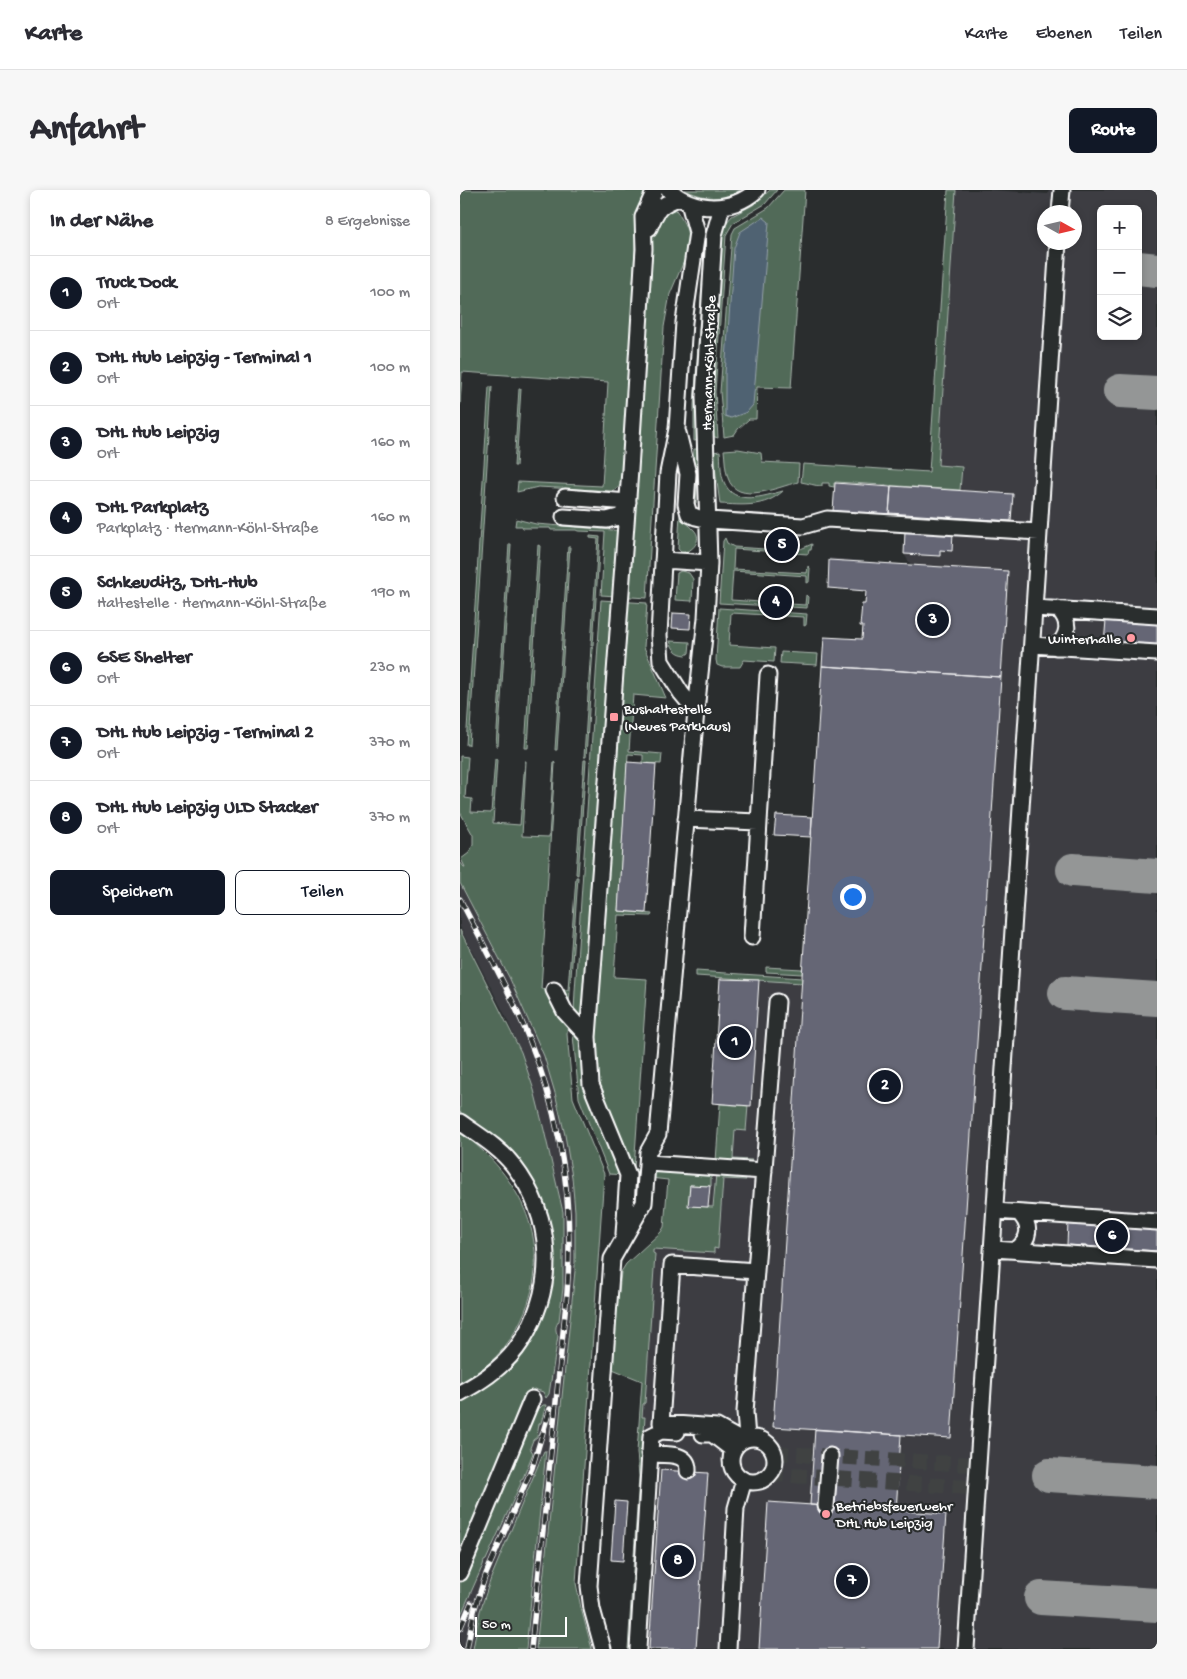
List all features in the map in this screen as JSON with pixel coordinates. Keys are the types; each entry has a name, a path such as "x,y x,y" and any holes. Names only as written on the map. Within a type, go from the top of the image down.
{"street":[{"path":"623,1239 628,1175 592,1085 588,1037 628,502 644,249 643,217 654,190"},
{"path":"644,249 656,210 668,202 679,197 711,208 722,207 743,200 757,190"},
{"path":"1061,205 1062,190"},
{"name":"Hermann-Köhl-Straße","path":"679,197 697,232 684,322 677,430 668,473 659,635 661,661 681,693 696,711"},
{"name":"Hermann-Köhl-Straße","path":"603,1649 592,1609 589,1586 612,1259 644,1203 648,1152 658,1134 706,618 709,520 704,398 714,235 722,207"},
{"path":"966,1649 1057,250"},
{"name":"Hermann-Köhl-Straße","path":"677,430 688,474 686,504 689,514 696,518 803,526 827,519 1039,532"},
{"path":"565,498 628,502"},
{"path":"564,517 607,520 622,516 628,502"},
{"path":"663,560 709,563"},
{"path":"1034,608 1157,616"},
{"path":"1056,647 1064,640 1067,628 1065,617 1058,609"},
{"path":"1032,645 1157,653"},
{"path":"752,937 768,675"},
{"path":"686,819 758,822"},
{"path":"554,990 565,1012 588,1037"},
{"path":"638,1649 651,1436 661,1431 712,1434 741,1443 760,1439 766,1442 774,1453 775,1461 769,1474 764,1479 751,1482 738,1477 731,1464 741,1443 745,1412 777,1002"},
{"path":"460,1122 491,1144 512,1163 528,1186 540,1212 545,1238 546,1262 543,1292 535,1316 520,1343 492,1373 479,1383 460,1393"},
{"path":"648,1163 764,1171"},
{"path":"995,1211 1157,1222"},
{"path":"1016,1250 1025,1243 1028,1232 1026,1220 1019,1213"},
{"path":"993,1249 1157,1260"},
{"path":"741,1443 717,1427 661,1423 672,1265 756,1271"},
{"path":"460,1573 532,1399"},
{"path":"650,1454 680,1456 686,1460 688,1471"},
{"path":"826,1506 830,1456"},
{"path":"728,1649 736,1508 744,1480"}],"shaded area":[{"path":"956,190 1048,194 1049,190 1157,190 1157,1649 628,1649 639,1476 637,1452 651,1244 688,1205 690,1185 710,1186 713,1160 716,1160 720,1104 712,1103 720,979 802,982 824,637 862,639 863,626 860,626 862,604 865,604 866,591 828,588 829,558 911,565 904,554 905,531 953,533 953,536 957,536 958,517 889,513 891,486 960,490 938,466"},
{"path":"460,872 545,1046 590,1210 559,1649 460,1649 460,1555 549,1334 563,1213 534,1090 521,1052 506,1017 460,927"}],"green space":[{"path":"460,190 647,190 637,212 623,470 620,486 614,491 538,487 517,492 518,482 602,486 608,382 462,372 460,405"},
{"path":"685,190 740,190 727,196 712,198"},
{"path":"770,190 777,190 765,204 733,223 726,235 715,392 718,438 712,436 710,411 719,240 726,223 732,216 753,205"},
{"path":"784,190 805,190 791,388 757,387 756,419 749,419 734,435 724,437 720,392 732,234 735,228 768,208"},
{"path":"948,190 956,190 938,465 962,467 960,490 836,482 834,487 829,486 829,483 822,483 822,486 817,486 801,482 803,464 929,472"},
{"path":"670,208 675,208 682,219 688,239 687,254 670,294 664,327 647,598 601,595 605,532 523,528 522,526 515,526 516,519 536,524 625,531 633,525 653,232 654,226"},
{"path":"705,239 709,239 699,440 694,441 694,405"},
{"path":"489,387 492,387 469,745 466,745"},
{"path":"519,389 521,389 516,466 514,466"},
{"path":"694,449 699,449 696,503 693,505 691,503"},
{"path":"738,449 761,453 762,462 799,464 798,482 759,492 749,493 740,491 733,486 728,478 724,450"},
{"path":"720,451 721,471 724,482 735,495 750,498 783,491 761,503 745,505 720,504 713,452"},
{"path":"680,514 697,534 697,541 693,548 685,552 681,552 678,549"},
{"path":"590,536 600,537 593,645 591,645 598,539 590,538"},
{"path":"725,538 727,543 734,547 796,551 812,544 808,554 734,549 733,569 807,573 808,566 810,568 809,582 807,583 807,576 733,571 731,600 805,605 806,595 808,597 807,608 719,603 723,541"},
{"path":"509,544 511,544 498,746 496,746"},
{"path":"538,545 540,546 528,748 525,748"},
{"path":"568,547 570,547 557,750 555,750"},
{"path":"681,571 689,573 693,579 692,601 675,600 677,573"},
{"path":"601,600 647,603 644,647 666,698 633,695 629,751 662,754 661,764 643,763 643,755 628,754 618,911 652,914 651,916 618,915 614,977 647,979 634,1169 641,1170 641,1176 609,1174 579,1098 573,1035"},
{"path":"719,608 807,614 806,625 804,626 804,617 731,613 729,645 775,648 774,662 744,660 740,667 722,667 717,665 716,660"},
{"path":"670,641 690,642 689,653 686,655 678,653"},
{"path":"591,647 593,648 586,757 584,757"},
{"path":"781,652 818,654 817,665 780,663"},
{"path":"460,756 468,757 465,798 472,799 471,812 491,813 495,759 497,759 493,823 520,825 526,761 522,836 549,837 555,763 541,989 568,990 576,877 578,877 567,1034 573,1098 604,1174 576,1583 592,1649 536,1649 575,1271 575,1211 565,1135 544,1056 510,979 460,883 460,862 465,867 461,859 469,853 473,845 473,835 460,812"},
{"path":"584,760 586,760 578,875 576,874"},
{"path":"460,930 521,1052 534,1090 563,1212 563,1288 559,1321 556,1328 558,1336 549,1394 546,1398 543,1392 534,1389 528,1394 460,1555 460,1402 488,1385 514,1363 525,1350 542,1321 548,1292 550,1229 542,1200 522,1166 503,1146 460,1112"},
{"path":"766,967 802,969 802,974 766,972"},
{"path":"696,971 802,978 802,983 696,976"},
{"path":"720,1104 748,1106 746,1131 735,1130 733,1159 752,1160 752,1163 716,1161"},
{"path":"460,1132 482,1150 515,1191 527,1214 533,1239 535,1265 532,1291 517,1329 497,1356 480,1371 460,1383"},
{"path":"650,1171 711,1175 711,1186 690,1185 689,1206 713,1207 716,1174 744,1176 746,1180 723,1179 718,1249 714,1248 714,1253 653,1249 655,1254 645,1403 643,1404 642,1417 645,1417 642,1459 645,1477 633,1649 628,1649 639,1476 637,1452 642,1381 610,1368 615,1292 619,1292 621,1272 626,1264 664,1227 668,1180 650,1178"},
{"path":"543,1405 546,1405 541,1423 539,1424 537,1437 533,1440 530,1448 533,1453 460,1617 460,1577 522,1424"},
{"path":"544,1451 546,1451 526,1649 473,1649 480,1611 491,1578"}],"water":[{"path":"763,217 769,222 753,405 747,412 731,418 725,416 725,374 734,248 740,232"}],"building":[{"path":"835,483 891,487 889,514 833,511"},
{"path":"891,486 1013,494 1011,521 889,513"},
{"path":"905,531 953,533 952,551 940,550 940,556 904,554"},
{"path":"829,560 1008,571 1001,677 822,666 824,637 862,639 863,626 860,626 862,604 865,604 866,591 828,588"},
{"path":"673,613 691,614 690,629 672,628"},
{"name":"Winterhalle","path":"1106,620 1157,622 1157,647 1104,644"},
{"path":"822,666 1001,677 951,1438 773,1427"},
{"path":"627,762 656,764 646,913 618,911"},
{"path":"776,815 812,817 811,837 774,835"},
{"path":"720,979 759,980 751,1106 712,1103"},
{"path":"690,1185 710,1186 708,1207 688,1206"},
{"path":"1068,1222 1157,1228 1157,1251 1067,1245"},
{"path":"815,1429 901,1435 896,1511 810,1505"},
{"path":"661,1470 708,1473 696,1649 649,1649"},
{"path":"615,1501 627,1502 623,1561 611,1560"},
{"path":"768,1502 946,1514 937,1649 759,1649"}],"taxiway":[{"path":"1142,268 1157,270"},
{"path":"1120,391 1157,393"},
{"path":"1073,870 1157,876"},
{"path":"1065,993 1157,999"},
{"path":"1049,1475 1157,1482"},
{"path":"1041,1598 1157,1605"}],"tunnel":[{"path":"774,1453 978,1465"},
{"path":"769,1474 977,1488"}],"railway":[{"path":"460,899 514,1003 529,1039 550,1101 563,1164 567,1196 569,1228 567,1293 531,1649"},
{"path":"467,1649 474,1611 486,1574 532,1468 550,1409"},
{"path":"460,1629 471,1603"}],"place":[{"name":"Schkeuditz, DHL-Hub","path":"782,545"},
{"name":"DHL Parkplatz","path":"776,602"},
{"name":"DHL Hub Leipzig","path":"933,620"},
{"name":"Winterhalle","path":"1131,638"},
{"name":"Bushaltestelle (Neues Parkhaus)","path":"614,717"},
{"name":"Truck Dock","path":"735,1042"},
{"name":"DHL Hub Leipzig - Terminal 1","path":"885,1086"},
{"name":"GSE Shelter","path":"1112,1236"},
{"name":"Betriebsfeuerwehr DHL Hub Leipzig","path":"826,1514"},
{"name":"DHL Hub Leipzig ULD Stacker","path":"678,1561"},
{"name":"DHL Hub Leipzig - Terminal 2","path":"852,1581"}]}
